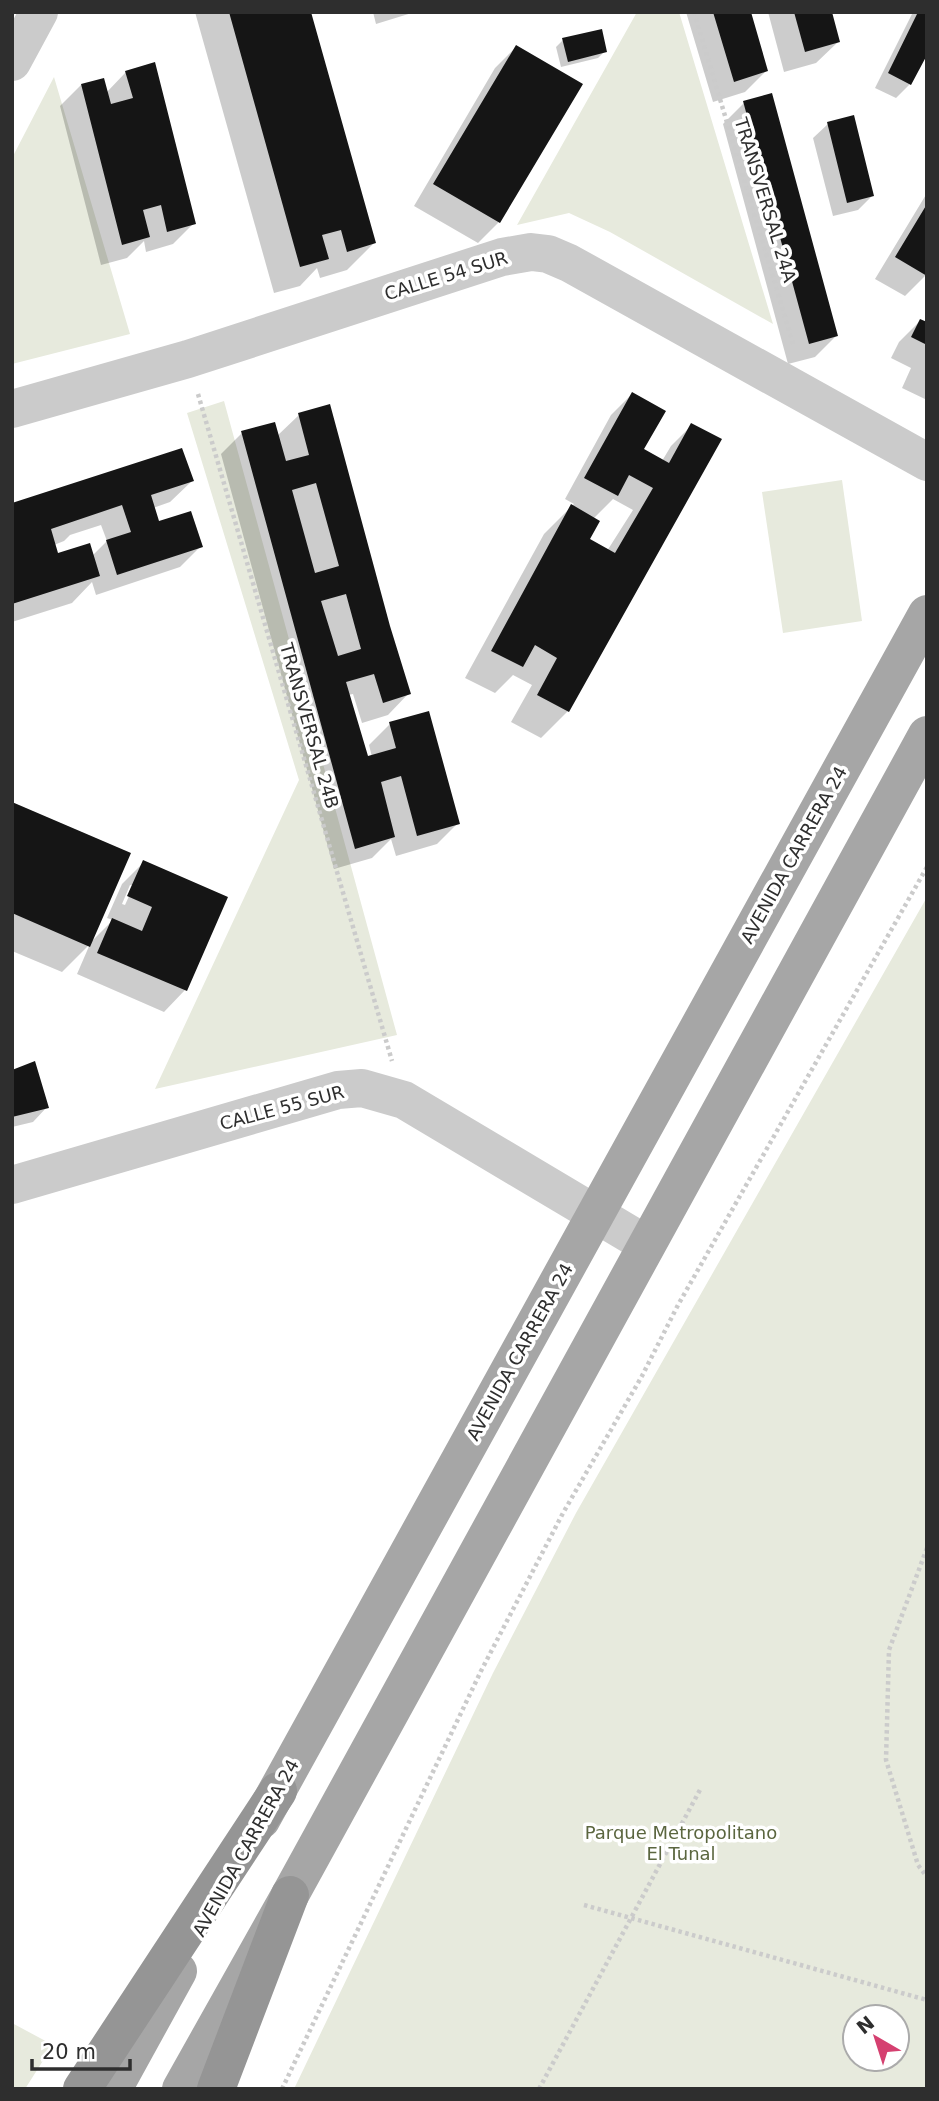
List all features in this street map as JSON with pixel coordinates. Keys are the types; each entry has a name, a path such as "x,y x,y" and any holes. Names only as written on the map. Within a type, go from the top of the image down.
{"highway":[{"path":"82,2089 278,1791"},
{"path":"216,2089 290,1895"}],"main road":[{"name":"AVENIDA CARRERA 24","path":"113,2089 927,614"},
{"path":"181,2089 927,735"}],"street":[{"path":"12,62 39,12"},
{"name":"CALLE 54 SUR","path":"12,409 188,359 455,271 502,257 531,253 548,254 569,263 927,462"},
{"name":"CALLE 55 SUR","path":"12,1185 338,1090 362,1088 404,1100 646,1244"}],"path":[{"name":"TRANSVERSAL 24A","path":"694,12 809,396"},
{"name":"TRANSVERSAL 24B","path":"188,359 404,1100"},
{"path":"282,2089 481,1671 563,1513 927,867"},
{"path":"927,1548 889,1650 886,1760 918,1865 927,1877"},
{"path":"539,2089 701,1788"},
{"path":"584,1905 927,2000"}],"green space":[{"path":"637,12 679,12 773,324 610,232 569,213 517,225"},
{"path":"54,77 130,334 12,364 12,158"},
{"path":"224,401 397,1035 155,1089 299,780 187,413"},
{"path":"842,480 862,621 783,633 762,492"},
{"name":"Parque Metropolitano El Tunal","path":"927,897 927,2089 294,2089 493,1673 576,1513"},
{"path":"12,2023 53,2045 25,2089 12,2089"}],"building":[{"path":"229,12 311,12 376,243 347,252 341,230 322,235 329,259 300,267"},
{"path":"713,12 751,12 768,71 734,82"},
{"path":"794,12 832,12 840,42 805,52"},
{"path":"918,12 927,12 927,55 911,85 888,73"},
{"path":"602,29 607,52 568,62 562,38"},
{"path":"516,45 583,84 500,223 433,184"},
{"path":"155,62 196,224 167,232 161,205 143,210 150,237 122,245 81,84 104,78 111,104 133,98 125,71"},
{"path":"772,93 838,336 809,344 743,101"},
{"path":"854,115 874,196 847,203 827,122"},
{"path":"927,204 927,276 895,257"},
{"path":"920,319 927,322 927,345 911,337"},
{"path":"632,392 666,411 644,449 669,463 691,423 722,439 569,712 537,695 557,658 535,645 523,667 491,651 571,504 600,521 590,539 615,553 653,488 629,475 618,496 584,478"},
{"path":"330,404 411,694 383,703 374,674 346,682 368,756 396,748 389,722 429,711 460,824 417,836 401,776 381,782 395,837 355,849 241,431 275,422 286,461 309,455 298,413","holes":["316,483 339,566 315,573 292,490","346,594 361,649 338,656 321,601"]},
{"path":"182,448 194,481 151,495 159,521 191,511 203,547 117,575 106,540 131,532 122,505 51,529 58,553 90,543 100,576 12,604 12,503"},
{"path":"12,802 131,853 90,947 12,913"},
{"path":"143,860 228,897 187,991 97,953 112,918 142,931 152,907 127,896"},
{"path":"35,1061 49,1108 12,1117 12,1070"}]}
